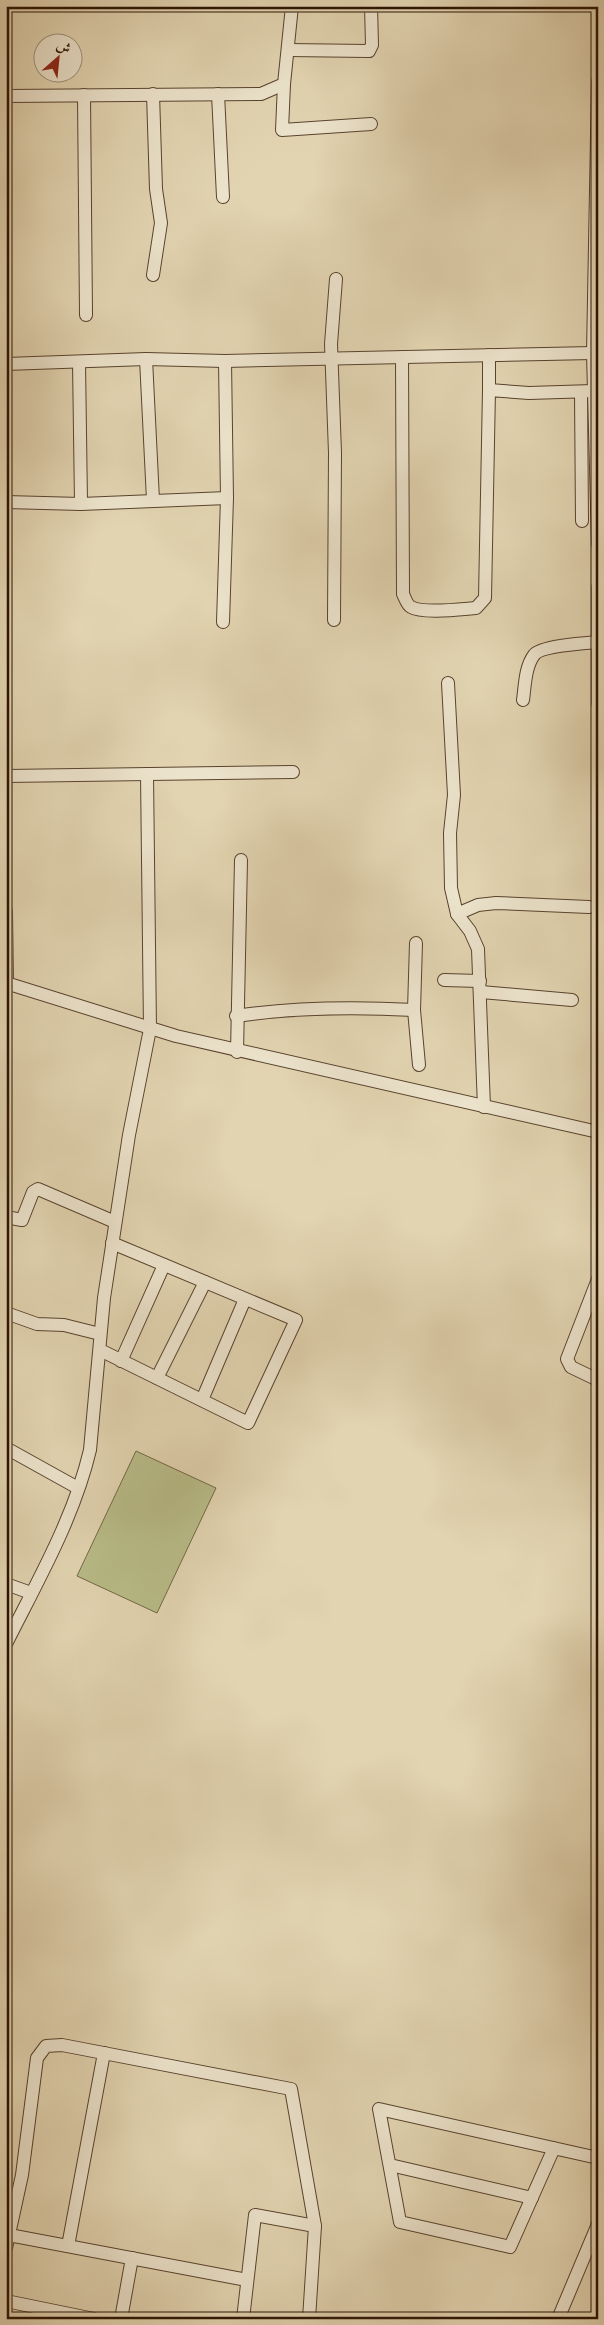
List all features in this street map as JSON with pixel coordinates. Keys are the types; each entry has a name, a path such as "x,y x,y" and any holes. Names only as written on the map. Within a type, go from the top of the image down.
{"street":[{"path":"292,6 284,84 282,130 371,124"},
{"path":"288,50 369,50 372,45 371,6"},
{"path":"582,521 596,302 598,81"},
{"path":"6,96 260,94 284,84"},
{"path":"153,275 160,223 156,189 154,94"},
{"path":"218,94 223,197"},
{"path":"84,95 86,314"},
{"path":"334,620 334,453 331,327 336,279"},
{"path":"6,364 593,353"},
{"path":"402,357 403,594 407,604 412,608 436,610 476,608 485,598 489,355"},
{"path":"146,360 153,500"},
{"path":"223,622 227,498 225,361"},
{"path":"79,362 80,504"},
{"path":"489,390 591,394"},
{"path":"591,394 598,544"},
{"path":"6,502 80,504 227,498"},
{"path":"598,587 598,703"},
{"path":"523,700 527,674 534,654 542,649 597,642"},
{"path":"448,683 454,795 450,833 451,888 457,914 470,931 478,949 484,1107"},
{"path":"6,776 293,772"},
{"path":"6,1644 78,1488 90,1450 100,1334 112,1243 134,1101 150,1029 147,774"},
{"path":"237,1052 236,1016 241,860"},
{"path":"457,914 478,905 496,902 589,907"},
{"path":"6,911 7,983 150,1029 237,1052 598,1132"},
{"path":"416,944 414,1010 419,1065"},
{"path":"444,980 572,1000"},
{"path":"236,1016 298,1008 329,1007 414,1010"},
{"path":"6,1217 22,1220 33,1192 38,1189 115,1222"},
{"path":"100,1350 248,1423 296,1320 112,1243"},
{"path":"121,1361 164,1265"},
{"path":"598,1279 567,1359 571,1367 598,1380"},
{"path":"157,1378 205,1282"},
{"path":"202,1400 245,1299"},
{"path":"6,1313 37,1324 64,1325 100,1334"},
{"path":"6,1448 78,1488"},
{"path":"6,1584 31,1593"},
{"path":"247,2280 68,2246 8,2242 22,2175 37,2058 46,2046 62,2045 291,2089 314,2226 309,2319"},
{"path":"68,2246 104,2054"},
{"path":"554,2148 510,2247 400,2222 380,2109 554,2148 598,2158"},
{"path":"390,2165 532,2198"},
{"path":"243,2319 255,2215 314,2226"},
{"path":"558,2319 598,2224"},
{"path":"121,2319 132,2258"},
{"path":"6,2301 52,2315 94,2319"}],"green space":[{"path":"136,1451 216,1488 157,1613 77,1576"}]}
